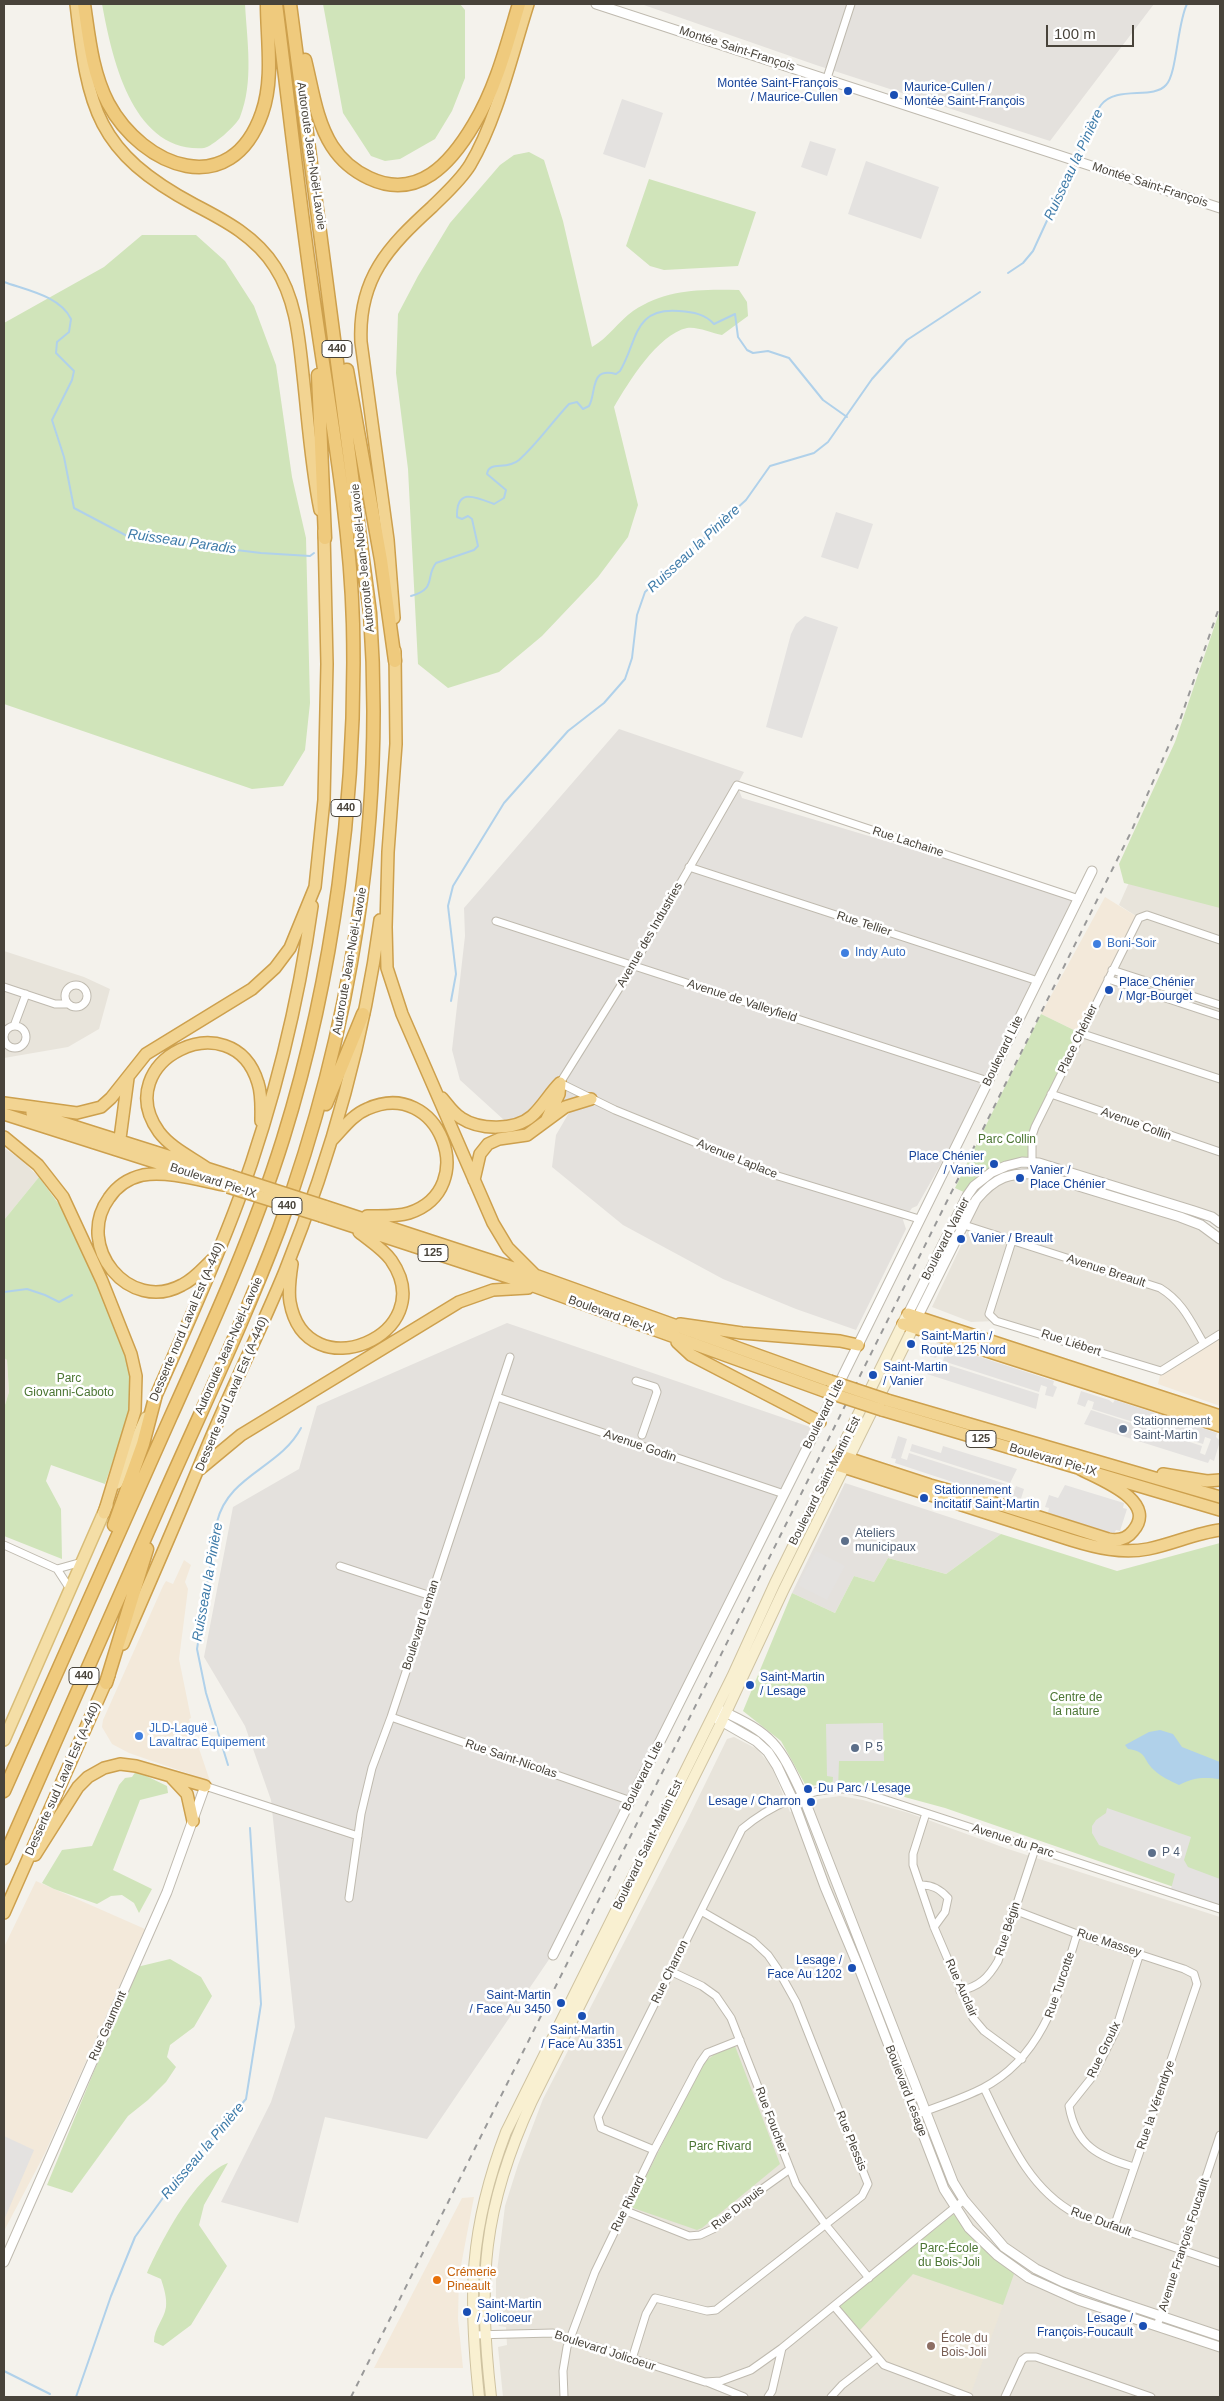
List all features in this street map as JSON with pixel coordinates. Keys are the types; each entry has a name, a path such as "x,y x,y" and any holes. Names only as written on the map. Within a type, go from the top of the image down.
{"highway":[{"path":"76,4 84,68 90,93 105,129 118,146 152,180 220,218 252,240 269,258 284,283 298,334 316,493 325,538"},
{"path":"84,4 94,67 102,91 116,116 134,138 152,153 167,161 196,167 214,165 229,158 246,143 259,120 268,82 267,4"},
{"name":"Autoroute Jean-Noël-Lavoie","path":"4,1791 205,1340 256,1218 294,1100 313,1025 328,950 346,802 353,682 350,564 345,505 314,307 276,4"},
{"path":"291,4 319,113 333,147 348,165 363,175 379,182 398,185 416,182 433,174 451,157 466,137 489,94 519,4"},
{"name":"Autoroute Jean-Noël-Lavoie","path":"4,1858 261,1273 304,1157 339,1026 357,931 368,831 374,728 373,660 367,582 291,4"},
{"path":"528,4 495,105 472,160 455,184 390,247 376,270 365,298 361,320 362,342 390,561 395,662 396,744 388,852 386,936 388,968 399,1006 474,1180 502,1238 535,1275"},
{"path":"321,225 380,550 395,662"},
{"path":"4,1103 72,1112 87,1112 105,1105 140,1060 153,1049 241,997 269,974 283,958 293,941 315,887 323,816 327,739 325,538 314,307"},
{"name":"Desserte sud Laval Est (A-440)","path":"4,1913 200,1469 205,1453 293,1250 330,1143 363,1014 373,970 388,852"},
{"name":"Desserte nord Laval Est (A-440)","path":"155,1398 218,1253 261,1133 296,998 315,887"},
{"path":"304,1157 363,1014"},
{"path":"208,1168 168,1142 155,1127 150,1114 147,1098 152,1078 160,1064 174,1052 194,1044 209,1043 226,1047 243,1058 253,1071 259,1087 261,1133"},
{"path":"119,1146 128,1076"},
{"path":"435,1090 463,1119 481,1125 504,1126 519,1124 531,1117 560,1083"},
{"path":"547,1119 559,1094 560,1083"},
{"path":"474,1180 480,1154 488,1144 499,1139 526,1135 568,1105 591,1099"},
{"name":"Boulevard Pie-IX","path":"4,1103 119,1146 227,1182 535,1275 827,1386"},
{"path":"330,1143 362,1112 375,1106 391,1103 406,1105 423,1113 436,1126 444,1142 447,1161 445,1175 437,1191 428,1202 416,1210 403,1214 354,1221"},
{"name":"Boulevard Pie-IX","path":"4,1114 119,1146 208,1168 227,1182"},
{"path":"4,1137 38,1165 63,1197 122,1326 131,1354 136,1376 135,1411 104,1513"},
{"path":"218,1253 195,1277 180,1287 161,1291 143,1290 126,1283 111,1269 100,1248 97,1229 102,1209 112,1193 135,1178 157,1174 227,1182"},
{"path":"293,1250 289,1296 293,1314 300,1327 314,1340 333,1348 349,1349 367,1344 382,1335 393,1321 399,1308 401,1287 397,1272 389,1257 354,1221"},
{"name":"Boulevard Pie-IX","path":"354,1221 672,1337 1080,1468 1220,1510"},
{"path":"200,1469 240,1435 459,1302 493,1290 535,1288"},
{"path":"911,1321 1220,1416"},
{"path":"911,1321 1220,1426"},
{"path":"661,1322 742,1333 840,1341 858,1345"},
{"path":"672,1337 691,1355 820,1422"},
{"path":"90,1596 143,1444 155,1398"},
{"name":"Boulevard Pie-IX","path":"884,1405 1131,1471 1220,1497"},
{"path":"841,1461 1104,1537 1116,1540 1129,1535 1136,1527 1139,1518 1134,1501 1126,1494 1080,1468"},
{"path":"841,1461 1071,1540 1107,1550 1147,1549 1220,1530"},
{"path":"1131,1471 1207,1481 1220,1480"},
{"path":"106,1683 164,1494"},
{"path":"18,1882 74,1793 91,1774 109,1766 125,1764 205,1786"},
{"path":"171,1777 187,1794 193,1821"}],"main road":[{"name":"Boulevard Saint-Martin Est","path":"491,2397 484,2336 483,2290 488,2236 496,2196 511,2148 532,2101 724,1717 841,1461 911,1321"},
{"name":"Desserte nord Laval Est (A-440)","path":"4,1740 155,1398"},
{"name":"Boulevard Saint-Martin Est","path":"479,2397 472,2335 472,2289 476,2240 481,2210 504,2136 714,1712 774,1582 841,1461"}],"street":[{"name":"Montée Saint-François","path":"596,4 1220,208"},
{"path":"827,78 851,4"},
{"name":"Avenue des Industries","path":"560,1083 632,966 736,785"},
{"name":"Rue Lachaine","path":"736,785 1078,899"},
{"name":"Rue Tellier","path":"689,867 1038,981"},
{"name":"Boulevard Lite","path":"552,1955 820,1422 1092,871"},
{"name":"Place Chénier","path":"1032,1174 1032,1136 1035,1127 1139,918 1147,915 1220,940"},
{"name":"Avenue de Valleyfield","path":"496,921 988,1081"},
{"path":"1112,970 1220,1005"},
{"path":"1108,979 1220,1016"},
{"path":"4,986 55,1004 67,1004"},
{"path":"14,1026 26,994"},
{"path":"1080,1034 1220,1080"},
{"name":"Avenue Laplace","path":"560,1083 591,1099 778,1176 920,1219"},
{"name":"Avenue Collin","path":"1051,1094 1220,1152"},
{"name":"Boulevard Vanier","path":"911,1321 959,1223 967,1196 984,1178 1006,1166 1032,1162 1079,1174 1194,1210 1212,1217 1220,1223"},
{"name":"Boulevard Vanier","path":"959,1223 988,1187 1005,1176 1039,1174 1180,1217 1201,1225 1220,1239"},
{"name":"Avenue Breault","path":"959,1223 1160,1288 1174,1296 1180,1303 1204,1344"},
{"name":"Rue Liébert","path":"1012,1241 989,1314 996,1321 1161,1371 1220,1334"},
{"name":"Boulevard Leman","path":"349,1898 358,1836 372,1768 510,1357"},
{"path":"636,1381 655,1387 657,1392 642,1435"},
{"name":"Avenue Godin","path":"497,1397 784,1494"},
{"path":"4,1545 57,1569 70,1589"},
{"path":"57,1569 82,1562"},
{"path":"340,1566 431,1596"},
{"name":"Boulevard Lesage","path":"714,1712 768,1736 776,1744 788,1763 803,1796 920,2113 944,2189 969,2228 984,2244 1029,2278 1078,2300 1220,2347"},
{"name":"Rue Saint-Nicolas","path":"391,1716 631,1801"},
{"name":"Boulevard Lesage","path":"724,1717 768,1752 777,1766 793,1800 825,1887 920,2113 953,2182 964,2200 1004,2248 1030,2266 1072,2285 1220,2336"},
{"path":"205,1786 358,1836"},
{"name":"Rue Gaumont","path":"4,2262 167,1892 205,1786"},
{"name":"Avenue du Parc","path":"803,1796 828,1790 844,1789 868,1794 1220,1910"},
{"name":"Rue Charron","path":"654,2150 601,2128 598,2116 742,1829 758,1816 803,1796"},
{"name":"Rue Auclair","path":"926,1813 913,1854 913,1865 934,1927 973,2018 984,2031 1022,2058"},
{"name":"Rue Bégin","path":"960,1991 974,1987 988,1977 998,1961 1035,1849"},
{"path":"920,1885 927,1884 941,1890 948,1898 945,1912 934,1927"},
{"name":"Rue Massey","path":"1014,1910 1077,1934 1184,1968 1194,1974 1198,1984"},
{"name":"Rue Plessis","path":"632,2359 646,2314 655,2298 707,2311 716,2310 862,2196 868,2184 796,2002 777,1968 768,1955 753,1941 701,1911"},
{"name":"Rue Turcotte","path":"920,2113 984,2088 1022,2058 1044,2028 1053,2009 1077,1934"},
{"name":"Rue Groulx","path":"1134,2167 1106,2159 1094,2152 1072,2123 1069,2106 1093,2076 1115,2032 1140,1953"},
{"name":"Rue Foucher","path":"670,1972 702,1986 716,1996 731,2018 796,2184 825,2224 869,2278"},
{"name":"Rue la Vérendrye","path":"1114,2227 1198,1984"},
{"name":"Rue Rivard","path":"564,2397 564,2363 570,2338 597,2267 626,2211 654,2150 700,2063 708,2052 740,2040"},
{"name":"Rue Dufault","path":"984,2088 1020,2159 1043,2190 1062,2206 1076,2214 1220,2263"},
{"name":"Avenue François Foucault","path":"1156,2326 1220,2139"},
{"name":"Rue Dupuis","path":"626,2211 689,2236 700,2235 713,2229 748,2199 790,2169"},
{"name":"Boulevard Jolicoeur","path":"705,2382 721,2380 751,2370 782,2348 964,2200"},
{"path":"834,2306 884,2365 969,2397"},
{"name":"Boulevard Jolicoeur","path":"472,2335 548,2333 570,2338 705,2382 744,2397"},
{"path":"768,2397 772,2391 782,2348"},
{"path":"1005,2397 1022,2360 1026,2357 1036,2357 1151,2397"},
{"path":"832,2397 842,2385 877,2358"}],"shaded area":[{"path":"641,4 1154,4 1050,141 816,65"},
{"path":"622,99 663,113 645,168 603,154"},
{"path":"810,141 836,149 827,176 801,167"},
{"path":"866,161 939,187 921,239 848,214"},
{"path":"836,512 873,524 858,569 821,557"},
{"path":"805,616 838,627 802,738 766,727 791,634 796,624"},
{"path":"619,729 744,772 737,785 742,798 1079,899 988,1081 917,1206 912,1208 903,1220 906,1229 856,1330 796,1309 723,1279 623,1225 552,1167 556,1135 570,1111 545,1094 529,1115 515,1121 504,1120 460,1080 452,1050 465,936 464,908"},
{"path":"1131,878 1220,905 1220,1223 1033,1161 1035,1127 1139,918 1119,905"},
{"path":"1105,897 1139,918 1080,1033 1041,1014"},
{"path":"4,951 84,977 110,989 99,1029 68,1047 4,1058"},
{"path":"4,1148 19,1158 39,1177 4,1220"},
{"path":"1021,1173 1181,1217 1220,1239 1220,1334 1161,1371 996,1321 971,1322 932,1307 967,1233 964,1225 987,1187"},
{"path":"507,1323 813,1428 552,1955 427,2139 325,2117 298,2223 221,2202 271,2102 295,2027 271,1800 245,1726 204,1657 233,1507 299,1469 317,1406"},
{"path":"1220,1334 1220,1406 1158,1384 1161,1371"},
{"path":"937,1343 1054,1381 1053,1385 1057,1387 1053,1397 1045,1395 1047,1387 1041,1385 1039,1392 943,1361 945,1354 938,1353 936,1358 928,1356 931,1346 935,1348"},
{"path":"4,1358 7,1360 9,1392 4,1408"},
{"path":"942,1363 1039,1394 1036,1409 927,1374 929,1367 940,1370"},
{"name":"Stationnement Saint-Martin","path":"1081,1391 1113,1403 1115,1400 1217,1433 1216,1437 1220,1441 1214,1461 1210,1459 1208,1463 1084,1424 1091,1410 1202,1446 1200,1453 1205,1455 1211,1439 1205,1437 1203,1444 1092,1409 1094,1402 1088,1400 1085,1407 1077,1404"},
{"path":"898,1436 907,1439 901,1458 907,1460 909,1453 1009,1485 1007,1492 1013,1494 1016,1486 1024,1489 1020,1502 992,1494 988,1490 986,1493 895,1463 896,1459 891,1458"},
{"path":"912,1444 941,1453 943,1446 1017,1469 1010,1483 910,1451"},
{"path":"845,1483 1001,1534 946,1574 888,1558 874,1582 854,1576 835,1613 792,1593"},
{"path":"1065,1485 1124,1503 1123,1508 1127,1509 1120,1531 1116,1530 1114,1534 1048,1513 1049,1508 1045,1507 1049,1495 1058,1498"},
{"path":"816,1551 845,1566 827,1600 798,1585"},
{"path":"184,1560 191,1565 185,1582 188,1589 179,1659 191,1718 189,1719 210,1781 129,1753 112,1744 102,1727 103,1720 163,1586 166,1581 173,1584"},
{"name":"P 5","path":"883,1723 884,1761 839,1761 838,1789 832,1789 833,1777 827,1776 826,1724"},
{"path":"734,1737 757,1749 772,1767 790,1812 819,1799 840,1796 863,1800 909,1813 1005,1848 1220,1917 1220,2397 503,2397 498,2347 507,2345 506,2327 499,2326 496,2321 496,2280 505,2206 518,2165 543,2099 687,1821 727,1739"},
{"name":"P 4","path":"1107,1808 1191,1837 1184,1860 1188,1867 1220,1879 1220,1905 1171,1889 1175,1874 1099,1845 1092,1833 1092,1826 1096,1820 1106,1813"},
{"path":"36,1881 145,1929 45,2153 4,2231 4,1947"},
{"path":"4,2136 34,2150 4,2220"},
{"path":"474,2197 459,2276 458,2319 463,2368 374,2368 462,2198"},
{"name":"École du Bois-Joli","path":"913,2274 1003,2305 971,2393 885,2362 860,2330"}],"green space":[{"path":"102,4 245,4 248,76 244,104 238,121 218,140 204,148 179,145 159,135 143,119 130,98 112,50"},
{"path":"323,4 460,4 465,10 465,78 452,111 435,139 400,159 385,161 371,156 343,113"},
{"path":"529,152 544,160 563,221 592,347 633,311 658,298 671,294 697,290 739,290 747,302 748,316 722,335 691,328 676,332 665,339 645,361 627,385 614,407 638,505 628,537 598,577 542,636 499,672 448,688 418,664 408,469 396,373 398,314 450,223 500,165 514,155"},
{"path":"649,179 756,212 738,266 664,270 650,266 626,246"},
{"path":"142,235 196,235 225,261 254,306 276,365 292,477 306,538 310,703 305,750 283,786 252,789 4,704 4,323 104,267"},
{"path":"1220,610 1220,908 1124,883 1119,864 1175,742"},
{"name":"Parc Collin","path":"1041,1014 1080,1033 1032,1132 1033,1161 1006,1166 968,1194 955,1188"},
{"name":"Parc Giovanni-Caboto","path":"39,1177 66,1214 124,1348 130,1376 130,1402 125,1425 105,1484 51,1465 46,1481 61,1509 62,1559 4,1536 4,1408 9,1392 7,1360 4,1358 4,1220"},
{"name":"Centre de la nature","path":"1001,1534 1117,1571 1220,1543 1220,1903 945,1808 853,1783 806,1786 781,1741 743,1711 792,1593 835,1613 854,1576 874,1582 888,1558 946,1574"},
{"path":"136,1771 167,1786 168,1793 140,1800 113,1870 152,1889 139,1913 134,1903 122,1895 111,1896 97,1904 42,1883 62,1850 92,1846 119,1785 125,1778 132,1777"},
{"path":"170,1959 201,1977 212,1996 194,2027 170,2045 167,2057 176,2067 166,2082 128,2116 72,2193 47,2185 137,1967"},
{"name":"Parc Rivard","path":"735,2046 780,2164 702,2228 697,2230 633,2208 632,2205 702,2064 715,2054"},
{"path":"228,2163 204,2205 199,2225 227,2266 191,2325 163,2346 154,2342 154,2337 166,2307 165,2293 161,2279 147,2273 180,2211 203,2181"},
{"name":"Parc-École du Bois-Joli","path":"954,2214 974,2240 1014,2274 1003,2305 913,2274 860,2330 839,2306"}],"water":[{"path":"1160,1730 1173,1734 1182,1747 1220,1762 1220,1779 1199,1778 1179,1785 1160,1775 1150,1766 1142,1754 1128,1749 1125,1745 1149,1732"}],"waterway":[{"name":"Ruisseau la Pinière","path":"1076,157 1097,111 1108,99 1125,94 1152,92 1166,85 1173,71 1181,24 1187,4"},
{"name":"Ruisseau la Pinière","path":"1008,273 1023,263 1033,251 1073,164"},
{"name":"Ruisseau Paradis","path":"4,282 51,299 66,311 71,319 69,332 57,342 56,353 74,371 72,380 52,420 64,457 74,508 129,537 261,553 310,556 314,553"},
{"name":"Ruisseau la Pinière","path":"451,1001 456,974 448,906 453,886 504,803 568,731 604,703 625,679 632,658 637,615 645,592 746,500 770,466 814,453 828,442 872,379 907,340 980,292"},
{"name":"Ruisseau Paradis","path":"411,596 424,590 436,563 474,550 478,546 472,519 468,516 462,519 457,517 460,501 464,498 474,497 494,504 504,498 506,490 487,474 488,470 491,467 509,465 519,460 569,404 577,402 583,409 589,406 598,377 602,374 616,374 620,371 639,328 653,314 664,311 689,312 703,316 714,324 735,314 738,337 747,350 753,353 768,351 789,358 823,400 847,417"},
{"path":"4,1292 27,1289 59,1302 72,1295"},
{"name":"Ruisseau la Pinière","path":"228,1765 206,1693 197,1649 217,1522 223,1506 232,1493 243,1482 281,1453 292,1442 301,1428"},
{"name":"Ruisseau la Pinière","path":"76,2397 111,2296 135,2237 170,2188 246,2099 261,2004 250,1828"},
{"path":"4,2371 50,2394"}],"railway":[{"path":"351,2397 1131,832 1180,720 1220,605"}],"place":[{"name":"Montée Saint-François / Maurice-Cullen","path":"848,91"},
{"name":"Maurice-Cullen / Montée Saint-François","path":"894,95"},
{"name":"Boni-Soir","path":"1097,944"},
{"name":"Indy Auto","path":"845,953"},
{"name":"Place Chénier / Mgr-Bourget","path":"1109,990"},
{"name":"Place Chénier / Vanier","path":"994,1164"},
{"name":"Vanier / Place Chénier","path":"1020,1178"},
{"name":"Vanier / Breault","path":"961,1239"},
{"name":"Saint-Martin / Route 125 Nord","path":"911,1344"},
{"name":"Saint-Martin / Vanier","path":"873,1375"},
{"name":"Stationnement Saint-Martin","path":"1123,1429"},
{"name":"Stationnement incitatif Saint-Martin","path":"924,1498"},
{"name":"Ateliers municipaux","path":"845,1541"},
{"name":"Saint-Martin / Lesage","path":"750,1685"},
{"name":"JLD-Laguë - Lavaltrac Equipement","path":"139,1736"},
{"name":"P 5","path":"855,1748"},
{"name":"Du Parc / Lesage","path":"808,1789"},
{"name":"Lesage / Charron","path":"811,1802"},
{"name":"P 4","path":"1152,1853"},
{"name":"Lesage / Face Au 1202","path":"852,1968"},
{"name":"Saint-Martin / Face Au 3450","path":"561,2003"},
{"name":"Saint-Martin / Face Au 3351","path":"582,2016"},
{"name":"Crémerie Pineault","path":"437,2280"},
{"name":"Saint-Martin / Jolicoeur","path":"467,2312"},
{"name":"Lesage / François-Foucault","path":"1143,2326"},
{"name":"École du Bois-Joli","path":"931,2346"}]}
